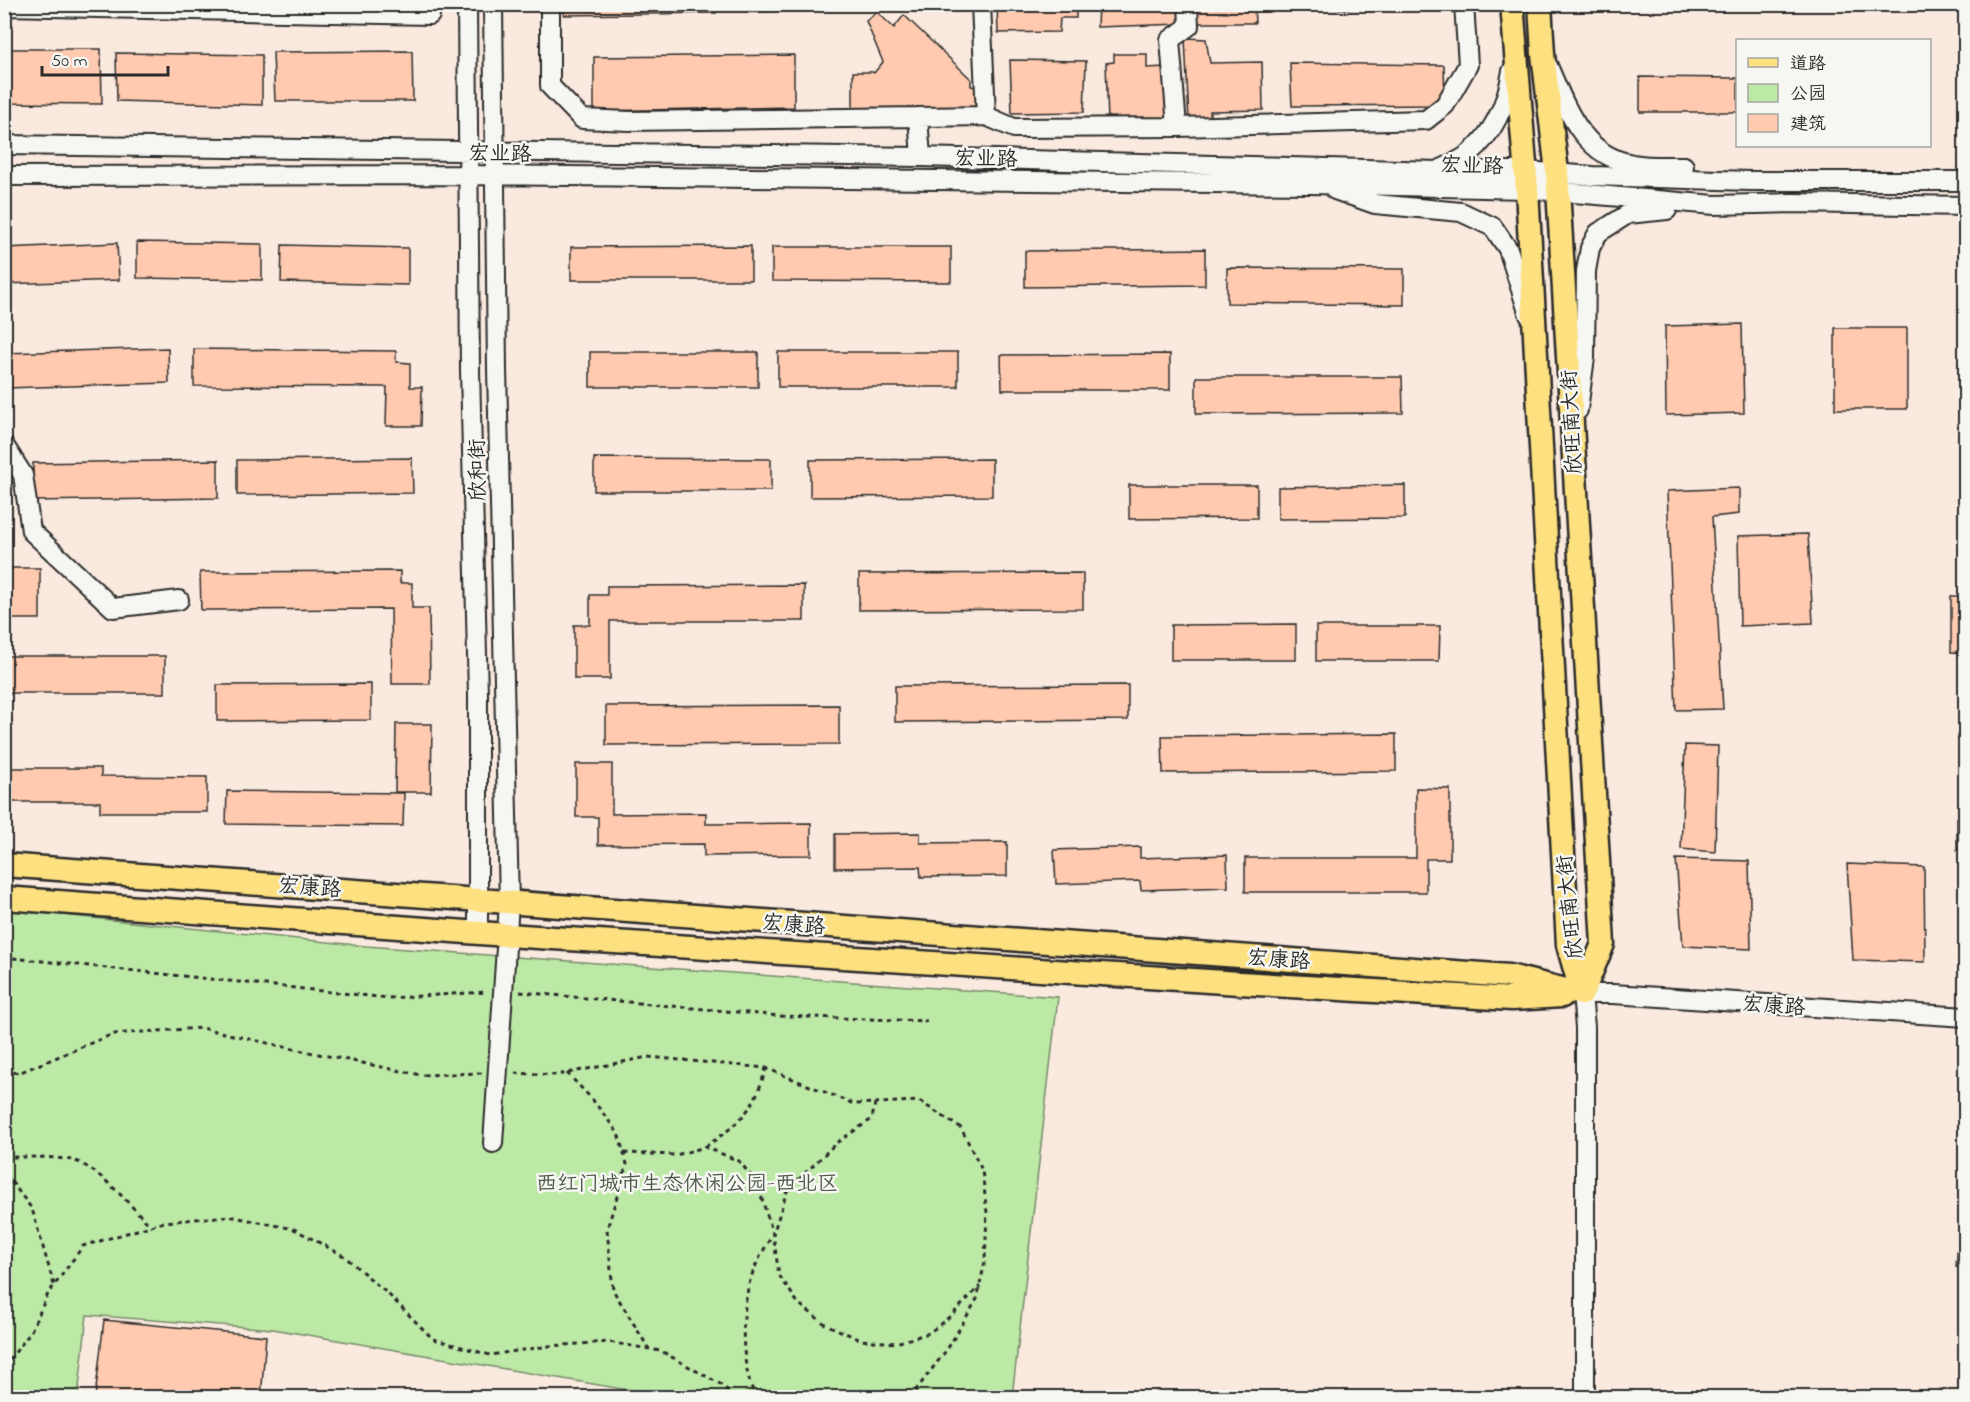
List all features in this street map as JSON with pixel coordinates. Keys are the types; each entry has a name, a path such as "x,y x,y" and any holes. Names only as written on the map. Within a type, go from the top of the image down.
{"main road":[{"name":"欣旺南大街","path":"1512,4 1526,180 1568,945 1582,994"},
{"name":"欣旺南大街","path":"1540,4 1557,182 1603,944 1582,994"},
{"name":"宏康路","path":"4,865 1509,976 1582,994"},
{"name":"宏康路","path":"4,898 507,935 1512,999 1582,994"}],"street":[{"path":"4,6 430,15 430,4"},
{"name":"欣和街","path":"467,4 470,370 478,696 480,900 478,932"},
{"name":"欣和街","path":"493,4 497,369 509,903 493,1143"},
{"path":"550,4 550,86 582,119 629,121 986,116 1014,128 1177,127 1426,120 1445,105 1468,65 1464,4"},
{"path":"981,4 986,116"},
{"path":"1177,127 1170,40 1189,27 1188,4"},
{"path":"1439,171 1469,154 1492,130 1508,95 1515,54"},
{"path":"1543,54 1573,121 1590,144 1597,149 1611,157 1632,164 1704,167 1750,181"},
{"path":"918,117 921,157"},
{"name":"宏业路","path":"4,145 921,157 1314,178 1439,171 1557,182 1715,206 1794,203 1965,206"},
{"name":"宏业路","path":"4,176 469,175 1526,180"},
{"name":"宏业路","path":"1557,182 1593,176 1750,181 1965,181"},
{"path":"1314,178 1375,204 1461,212 1493,227 1508,249 1534,330"},
{"path":"1573,448 1585,357 1586,271 1590,248 1598,233 1628,214 1715,206"},
{"path":"470,370 476,356 483,354 490,358 497,369"},
{"path":"4,446 23,475 32,531 113,608 179,600"},
{"path":"478,696 483,707 494,713 502,711 505,698"},
{"path":"1582,994 1585,1027 1585,1398"},
{"name":"宏康路","path":"1582,994 1965,1017"}],"path":[{"path":"4,957 388,998 504,991 780,1016 927,1021"},
{"path":"4,1078 5,1073 21,1072 113,1034 202,1028 422,1076 499,1073 556,1075 648,1057 766,1068 855,1104 919,1101 961,1128 981,1170 987,1213 985,1261 977,1299 948,1348 910,1398"},
{"path":"624,1153 676,1155 705,1147 730,1130 752,1107 766,1068"},
{"path":"567,1073 592,1099 618,1133 624,1153 627,1164 606,1229 613,1290 649,1349"},
{"path":"756,1398 749,1384 743,1341 749,1283 758,1260 773,1234 787,1191 836,1143 872,1119 875,1103"},
{"path":"705,1147 739,1161 757,1183 773,1234 779,1275 798,1303 825,1324 861,1340 896,1343 929,1333 953,1314 980,1286"},
{"path":"4,1157 33,1156 76,1162 104,1179 151,1226"},
{"path":"4,1166 7,1176 32,1209 54,1285"},
{"path":"4,1365 30,1333 48,1294 83,1246 164,1222 229,1216 294,1229 344,1256 389,1295 433,1339 490,1355 549,1346 608,1342 661,1351 720,1384 737,1398"}],"green space":[{"name":"西红门城市生态休闲公园-西北区","path":"4,909 366,946 1058,997 1012,1397 669,1397 273,1329 87,1315 78,1397 5,1397"}],"building":[{"path":"565,4 716,4 716,13 564,15"},
{"path":"748,4 822,4 822,9 748,12"},
{"path":"997,4 1076,4 1076,18 1060,18 1059,32 998,33"},
{"path":"1098,4 1182,4 1182,24 1097,27"},
{"path":"1196,4 1254,4 1255,23 1196,23"},
{"path":"1285,4 1445,4 1445,10 1285,8"},
{"path":"877,12 894,28 904,15 971,79 971,86 980,88 980,107 853,111 853,72 874,73 883,62 866,21"},
{"path":"1185,38 1206,39 1210,63 1262,62 1263,110 1210,111 1210,123 1189,122"},
{"path":"4,49 101,49 102,104 4,103"},
{"path":"412,51 413,101 275,101 273,52"},
{"path":"116,53 262,55 262,105 117,101"},
{"path":"1114,54 1147,54 1147,68 1166,67 1168,122 1108,122 1106,63 1114,62"},
{"path":"794,55 794,107 594,111 594,57"},
{"path":"1010,60 1086,61 1084,112 1012,113"},
{"path":"1290,63 1444,65 1445,105 1292,106"},
{"path":"1640,77 1736,78 1736,112 1640,112"},
{"path":"137,242 262,244 262,280 137,278"},
{"path":"117,243 119,280 4,284 4,248"},
{"path":"282,245 408,248 408,285 281,282"},
{"path":"751,246 751,280 571,280 571,247"},
{"path":"772,247 951,247 951,282 772,281"},
{"path":"1205,249 1205,285 1025,287 1025,251"},
{"path":"1227,268 1404,269 1404,305 1227,303"},
{"path":"1742,324 1744,413 1666,415 1665,326"},
{"path":"1835,328 1907,328 1907,409 1835,409"},
{"path":"168,348 169,383 4,388 4,353"},
{"path":"194,349 396,351 396,362 410,363 410,387 422,387 421,426 386,426 387,387 194,386"},
{"path":"590,352 758,352 758,387 590,387"},
{"path":"778,352 958,352 958,387 778,387"},
{"path":"1170,354 1170,390 1002,390 1001,355"},
{"path":"1196,377 1402,377 1403,413 1196,414"},
{"path":"412,458 413,493 237,495 237,460"},
{"path":"594,458 771,459 771,491 594,491"},
{"path":"992,459 992,496 810,497 810,460"},
{"path":"218,460 218,498 33,501 33,463"},
{"path":"1129,485 1257,485 1257,518 1129,519"},
{"path":"1405,485 1405,518 1278,519 1278,487"},
{"path":"1739,488 1739,514 1712,517 1723,709 1676,710 1667,491"},
{"path":"1808,534 1813,623 1740,626 1738,536"},
{"path":"4,568 40,568 40,619 4,619"},
{"path":"400,571 400,583 412,583 412,608 429,608 430,684 392,684 391,609 201,610 200,572"},
{"path":"1083,573 1083,609 859,610 859,574"},
{"path":"804,585 804,621 610,621 610,679 574,679 574,625 590,625 590,595 607,595 607,586"},
{"path":"1951,596 1966,596 1966,653 1951,652"},
{"path":"1296,624 1296,660 1171,660 1171,625"},
{"path":"1316,626 1440,626 1439,661 1316,661"},
{"path":"4,656 165,656 165,693 4,693"},
{"path":"371,684 371,720 217,721 217,685"},
{"path":"1128,685 1128,720 895,722 895,686"},
{"path":"839,705 839,744 606,745 606,706"},
{"path":"396,724 432,724 431,792 395,792"},
{"path":"1396,734 1396,771 1163,773 1162,736"},
{"path":"1685,745 1718,746 1715,852 1681,849"},
{"path":"576,764 612,764 612,814 706,813 706,824 811,823 811,855 704,856 704,844 598,845 598,817 576,817"},
{"path":"4,768 101,768 101,776 207,777 207,812 100,812 100,802 4,802"},
{"path":"1416,788 1450,789 1450,859 1426,859 1426,892 1245,892 1245,858 1416,858"},
{"path":"227,791 404,793 403,826 226,824"},
{"path":"1957,818 1966,818 1966,850 1957,850"},
{"path":"920,833 920,843 1007,842 1007,876 921,877 920,867 835,868 835,834"},
{"path":"1140,847 1140,858 1227,855 1228,887 1141,890 1140,881 1056,884 1054,850"},
{"path":"1676,859 1749,861 1751,949 1683,946"},
{"path":"1847,864 1924,867 1925,962 1853,960"},
{"path":"1963,1184 1966,1184 1966,1268 1956,1267"},
{"path":"104,1320 266,1336 261,1398 95,1398"}]}
